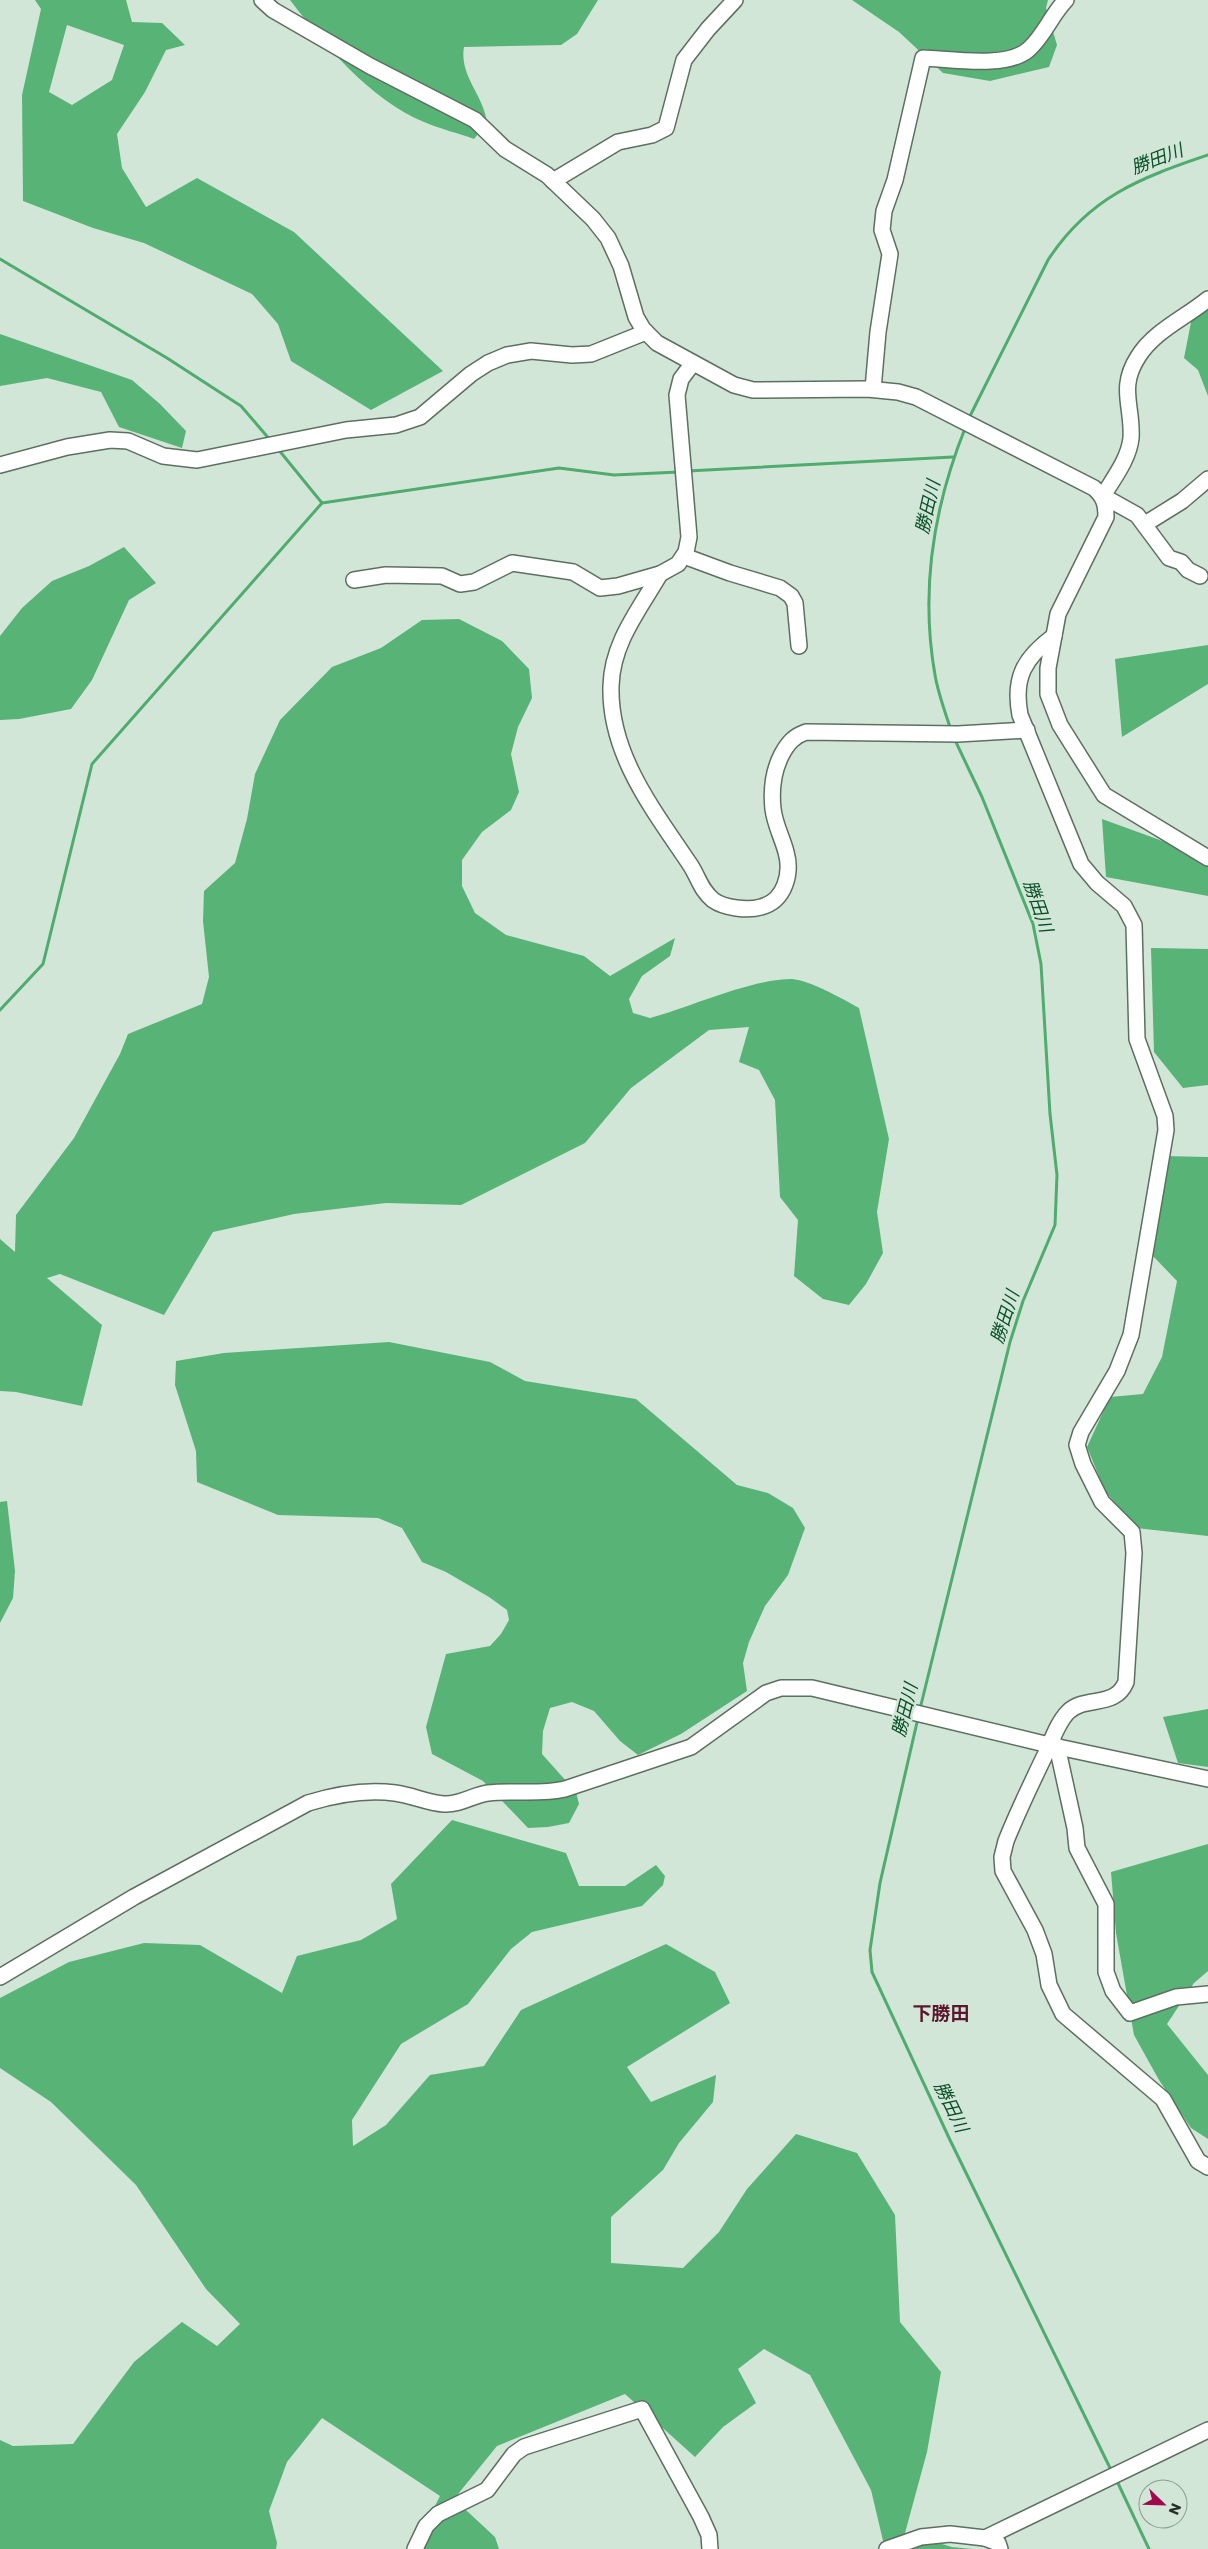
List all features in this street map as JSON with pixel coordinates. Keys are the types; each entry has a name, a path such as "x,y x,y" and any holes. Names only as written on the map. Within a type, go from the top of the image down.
{"street":[{"path":"262,0 273,10 370,66 475,120 506,149 553,180 593,219 608,238 621,266 636,317 656,343 734,385 753,390 873,389 898,392 916,397 1094,488 1103,496 1137,515 1169,558 1181,562 1188,570 1200,576"},
{"path":"553,180 618,142 652,135 666,128 684,60 735,0"},
{"path":"873,389 890,254 882,230 884,211 895,180 923,58 1014,59 1029,49 1066,0"},
{"path":"1208,299 1156,335 1138,357 1128,379 1126,393 1131,439 1125,458 1103,496 1106,505 1106,517 1058,614 1048,668 1048,694 1060,726 1104,795 1208,858"},
{"path":"0,465 67,447 110,440 128,442 163,456 197,460 346,430 396,425 420,417 472,374 488,363 507,355 531,351 591,354 646,332"},
{"path":"354,580 386,575 442,576 460,584 474,582 512,563 573,572 600,588 618,586 660,574 678,564 684,556 689,537 677,395 681,379 693,363"},
{"path":"1145,524 1182,501 1208,479"},
{"path":"684,556 730,573 780,588 791,596 795,603 799,646"},
{"path":"660,574 620,640 614,659 611,686 612,712 626,761 671,839 692,867 703,891 716,902 732,907 761,907 776,900 784,889 789,870 786,852 778,832 773,808 773,780 778,762 795,736 806,732 958,734 1027,730"},
{"path":"1054,636 1037,648 1025,664 1017,698 1027,730 1081,864 1097,884 1124,906 1134,925 1137,1039 1165,1116 1166,1130 1131,1335 1117,1371 1081,1432 1077,1445 1083,1464 1102,1502 1128,1526 1134,1542 1126,1682 1123,1690 1109,1700 1075,1707 1067,1713 1053,1746 1006,1841 1002,1857 1003,1871 1035,1930 1044,1954 1049,1985 1063,2014 1163,2099 1198,2161 1208,2167"},
{"path":"0,1977 134,1897 308,1803 333,1795 359,1791 396,1793 441,1804 452,1804 487,1793 547,1794 691,1747 752,1701 766,1693 781,1688 812,1688 1053,1746 1208,1779"},
{"path":"1053,1746 1075,1828 1077,1848 1106,1904 1106,1972 1113,1991 1130,2013 1176,1997 1208,1994"},
{"path":"415,2549 426,2526 438,2514 487,2490 514,2454 524,2446 642,2409 701,2517 708,2535 710,2549"},
{"path":"985,2538 1208,2430"},
{"path":"887,2549 921,2537 950,2534 985,2538 998,2543 1000,2549"}],"green space":[{"path":"35,0 126,0 132,22 162,23 185,45 166,50 145,92 117,134 122,168 146,207 197,178 294,232 443,371 371,410 291,361 278,324 252,294 144,243 93,228 23,201 22,95 41,9","holes":["67,25 124,45 112,80 72,105 49,92"]},
{"path":"290,0 598,0 577,34 561,45 464,47 465,67 485,113 487,123 474,139 424,122 385,100 333,52"},
{"path":"852,0 1048,0 1046,8 1057,45 1049,67 990,81 943,73 899,32"},
{"path":"1208,310 1208,396 1198,370 1184,358 1192,317"},
{"path":"0,334 132,380 160,404 186,431 182,448 119,427 101,392 47,378 0,386"},
{"path":"124,547 156,583 129,600 92,680 71,709 19,719 0,720 0,636 22,608 52,581 89,566"},
{"path":"459,619 502,641 529,669 532,698 518,727 511,754 519,792 511,810 482,832 462,860 462,886 475,913 506,935 584,956 610,976 675,938 670,956 642,976 629,999 633,1013 650,1018 739,988 776,980 792,979 816,986 859,1008 889,1139 877,1212 883,1253 866,1284 849,1305 823,1299 794,1276 798,1220 780,1197 775,1100 759,1070 739,1062 749,1027 709,1030 631,1088 585,1143 461,1205 386,1203 294,1214 213,1232 164,1315 60,1274 47,1278 102,1325 82,1406 16,1392 0,1391 0,1239 15,1252 16,1215 74,1138 120,1054 128,1034 202,1004 209,977 203,921 204,891 235,863 247,819 255,774 280,720 332,667 381,648 422,620"},
{"path":"1208,645 1208,684 1122,737 1115,659"},
{"path":"1102,819 1204,856 1208,861 1208,896 1106,877"},
{"path":"1151,948 1208,949 1208,1085 1183,1088 1154,1052"},
{"path":"1163,1156 1208,1157 1208,1536 1136,1528 1105,1491 1087,1447 1110,1397 1143,1394 1162,1357 1177,1281 1152,1255"},
{"path":"389,1342 490,1362 525,1381 636,1399 737,1485 768,1493 793,1508 805,1528 788,1575 765,1606 749,1642 743,1663 747,1691 681,1734 638,1755 620,1741 594,1711 572,1702 550,1708 543,1731 542,1754 576,1792 579,1804 569,1823 528,1828 483,1781 432,1754 426,1727 446,1654 490,1646 501,1634 509,1620 507,1610 489,1597 446,1572 422,1562 402,1528 378,1518 278,1515 197,1482 196,1451 175,1385 176,1361 224,1353"},
{"path":"7,1501 15,1571 13,1598 0,1623 0,1502"},
{"path":"1208,1709 1208,1767 1178,1763 1163,1717"},
{"path":"452,1820 566,1853 579,1886 625,1886 656,1865 665,1876 663,1885 642,1906 532,1932 511,1949 468,2004 401,2044 352,2120 353,2146 386,2125 430,2075 484,2066 521,2010 666,1944 715,1972 730,2003 627,2067 651,2102 716,2075 713,2102 679,2143 663,2170 611,2217 611,2263 683,2268 719,2232 747,2189 796,2134 857,2153 895,2215 900,2322 941,2372 927,2452 905,2533 952,2547 973,2549 885,2549 871,2490 810,2375 764,2349 738,2369 756,2403 723,2427 695,2457 625,2394 497,2446 454,2499 495,2537 499,2549 413,2549 440,2496 322,2418 287,2462 269,2511 277,2543 276,2549 0,2549 0,2440 13,2446 73,2444 134,2362 182,2322 217,2346 240,2324 206,2289 136,2185 51,2102 0,2068 0,1998 69,1962 144,1943 200,1945 282,1993 297,1956 361,1940 397,1919 391,1884"},
{"path":"1208,1844 1208,1971 1194,1983 1167,2024 1208,2075 1208,2139 1191,2128 1159,2080 1134,2035 1116,1933 1111,1872"}],"waterway":[{"name":"勝田川","path":"969,418 1048,260 1064,238 1081,220 1118,192 1160,172 1208,155"},
{"path":"0,259 167,358 241,406 271,441"},
{"name":"勝田川","path":"951,730 935,675 929,611 930,580 938,517 955,456 966,426"},
{"path":"278,449 322,503"},
{"path":"688,471 953,457"},
{"path":"0,1010 43,964 92,764 322,503 559,468 614,475 679,472"},
{"name":"勝田川","path":"920,1709 1010,1342 1023,1301 1055,1225 1057,1175 1050,1114 1041,964 1033,924 982,797 954,738"},
{"name":"勝田川","path":"918,1718 880,1883 870,1950 872,1972 950,2140 1112,2472"},
{"name":"勝田川","path":"1116,2479 1149,2549"}],"district":[{"name":"下勝田","path":"941,2013"}]}
